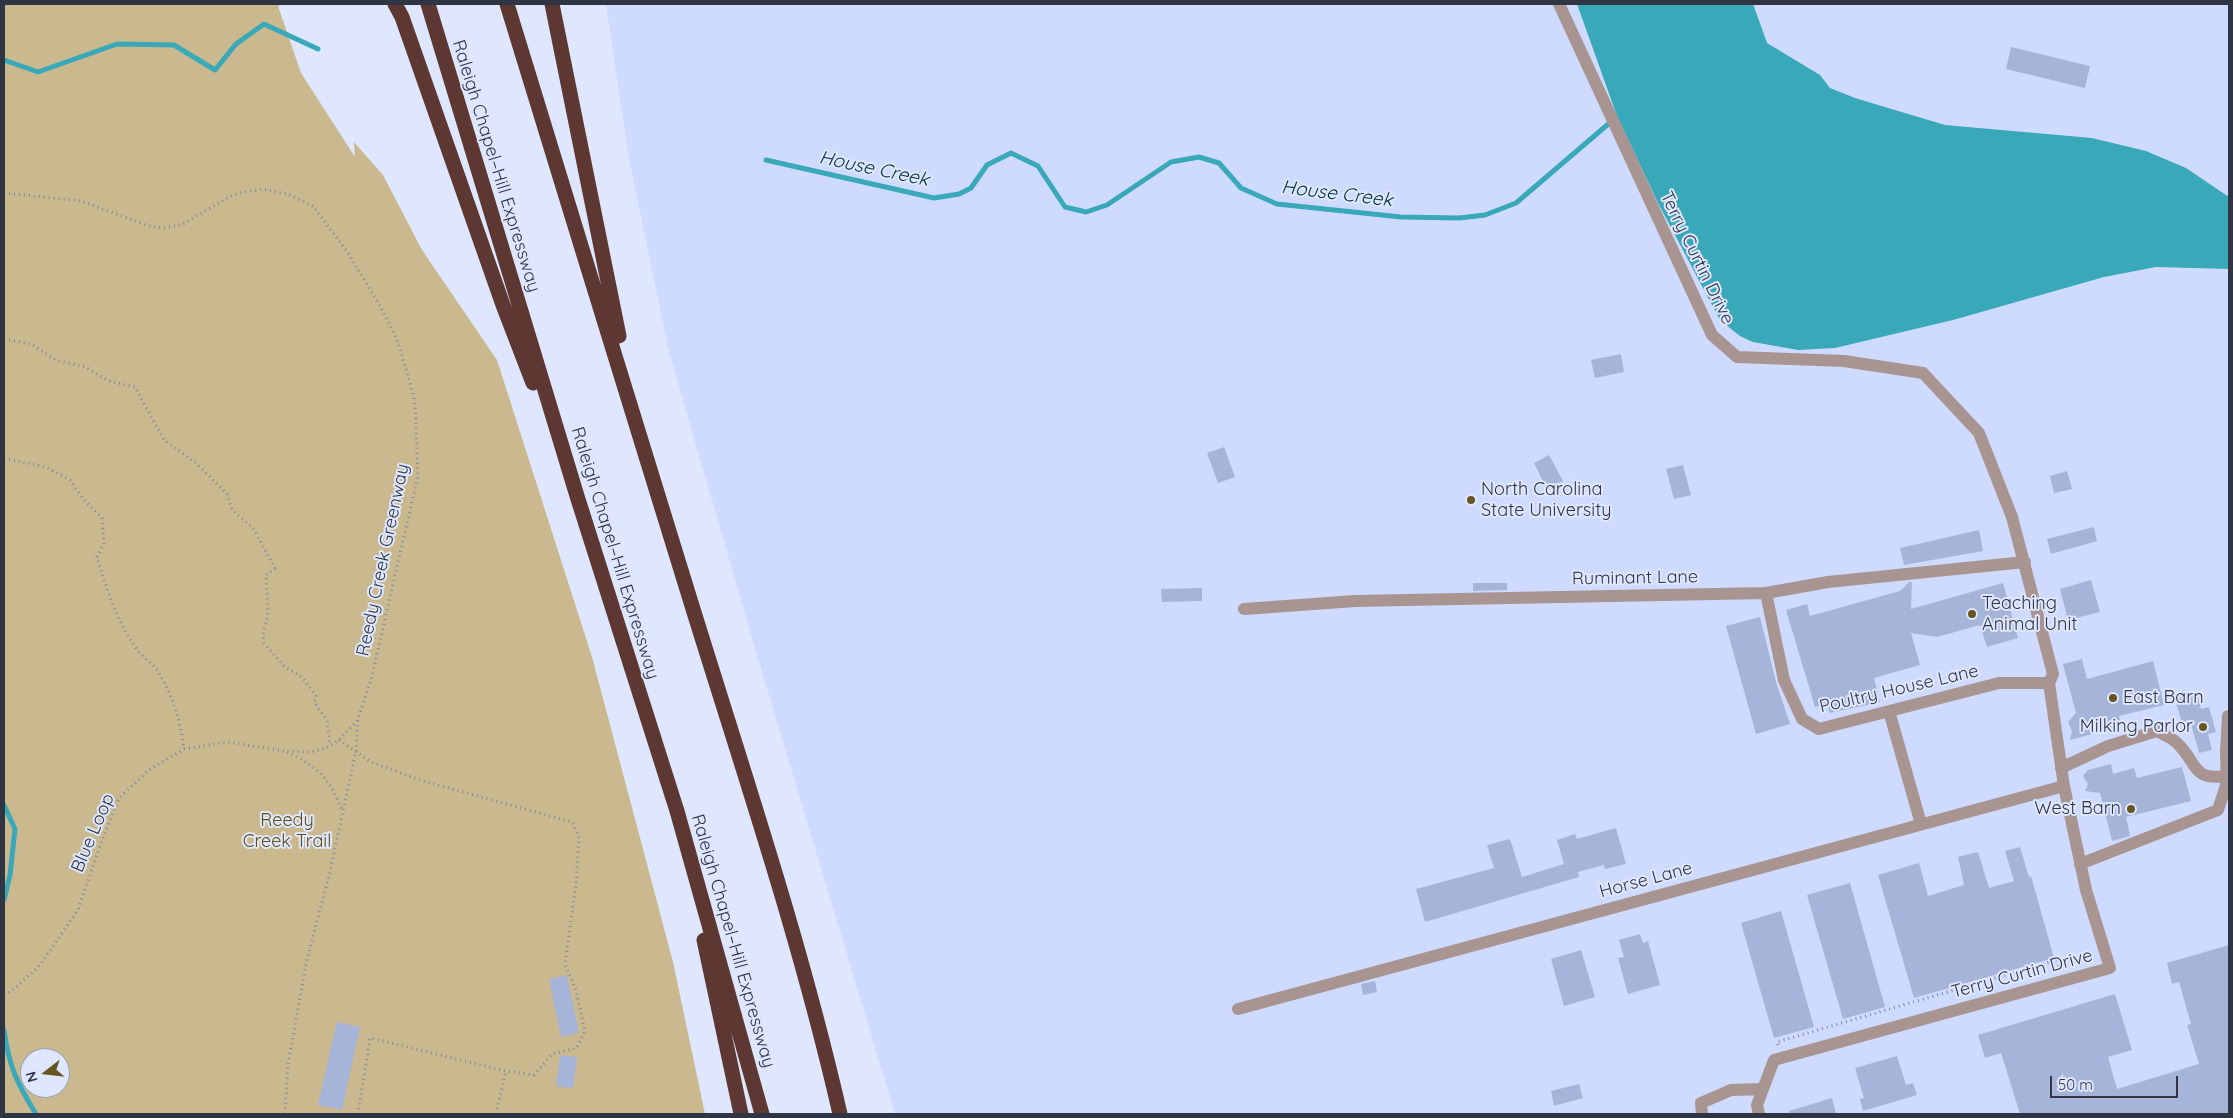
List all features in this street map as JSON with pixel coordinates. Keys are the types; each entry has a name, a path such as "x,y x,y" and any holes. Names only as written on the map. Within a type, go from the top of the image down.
{"highway":[{"path":"395,4 402,17 503,305 577,496"},
{"name":"Raleigh Chapel–Hill Expressway","path":"428,4 577,496 677,811 762,1114"},
{"path":"508,4 746,777 798,955 841,1114"},
{"path":"552,4 592,194 633,411"},
{"path":"677,811 741,1114"}],"street":[{"name":"Terry Curtin Drive","path":"1559,4 1712,335 1737,357 1844,361 1924,373 1979,433 2012,517 2053,674 2049,683 2064,786 2086,890 2110,968 1781,1058"},
{"name":"Ruminant Lane","path":"1244,609 1355,600 1766,592 1828,582 2025,562"},
{"name":"Poultry House Lane","path":"1766,592 1784,680 1802,719 1819,729 1999,683 2049,683"},
{"path":"1889,711 1921,824"},
{"path":"2080,864 2218,810 2227,782 2228,716"},
{"path":"2061,768 2108,746 2157,731 2177,742 2200,774 2209,778 2227,776"},
{"name":"Horse Lane","path":"1238,1009 2064,786"},
{"path":"1759,1114 1757,1105 1774,1060 1781,1058"},
{"path":"1702,1114 1701,1103 1731,1090 1763,1089"}],"path":[{"name":"Reedy Creek Greenway","path":"4,193 81,201 149,226 163,228 181,225 229,197 240,193 252,190 274,190 290,195 313,206 346,250 380,304 396,337 415,402 418,476 371,680 358,719 356,751 298,1004 288,1064 285,1114"},
{"path":"4,339 31,344 56,360 85,367 109,381 135,387 164,440 196,463 226,494 232,510 253,528 275,568 266,575 268,616 263,631 264,643 284,666 302,678 316,696 314,702 327,720 330,745"},
{"path":"4,458 46,467 70,480 83,499 102,518 104,544 97,557 106,590 136,648 156,669 175,704 181,724 184,749"},
{"name":"Blue Loop","path":"4,995 14,989 40,965 78,910 119,798 149,770 184,749 228,742 284,751 312,752 339,740 358,719"},
{"path":"339,740 371,762 423,781 572,822 579,836 576,884 565,964 576,990 585,1031 577,1048 552,1054 534,1075 506,1071 370,1038 358,1114"},
{"path":"284,751 310,762 325,777 334,791 342,812"},
{"path":"1781,1058 1777,1042 2057,960 2063,982"},
{"path":"496,1114 506,1071"}],"shaded area":[{"name":"North Carolina State University","path":"606,4 2229,4 2229,1114 895,1114 756,652 668,348 628,153"},
{"path":"1577,4 1753,4 1767,43 1820,75 1830,88 1855,98 1945,125 2092,138 2146,151 2186,168 2229,197 2229,269 2156,267 2104,277 1953,320 1835,348 1798,350 1753,342 1740,336 1720,320 1658,203 1617,116"}],"green space":[{"name":"Reedy Creek Trail","path":"4,4 285,4 278,6 301,73 355,157 354,142 383,175 422,250 497,360 592,657 673,962 705,1114 4,1114"}],"building":[{"path":"2011,47 2090,66 2085,88 2006,69"},
{"path":"1621,354 1624,372 1595,378 1591,360"},
{"path":"1224,447 1235,477 1218,483 1207,453"},
{"path":"1549,455 1563,481 1547,489 1534,463"},
{"path":"1683,465 1691,495 1674,499 1666,469"},
{"path":"2067,471 2072,489 2054,493 2050,476"},
{"path":"2094,527 2097,541 2051,554 2047,539"},
{"path":"1979,530 1983,551 1904,565 1900,548"},
{"path":"2091,580 2100,612 2068,620 2060,589"},
{"path":"1909,582 1912,582 1911,609 2003,583 2018,638 1987,647 1980,625 1937,637 1911,633 1920,665 1874,678 1880,702 1830,713 1827,704 1815,707 1786,610 1807,604 1810,616 1900,591"},
{"path":"1473,583 1507,583 1507,590 1473,591"},
{"path":"1202,588 1202,601 1162,602 1161,589"},
{"path":"1760,617 1776,682 1790,724 1756,734 1726,626"},
{"name":"East Barn","path":"2082,659 2087,679 2153,661 2164,705 2119,716 2122,726 2070,740 2072,731 2068,722 2076,713 2063,664"},
{"name":"Milking Parlor","path":"2197,693 2201,709 2209,707 2216,732 2208,734 2212,750 2199,753 2190,720 2182,723 2175,699"},
{"name":"West Barn","path":"2111,764 2113,774 2134,768 2137,778 2182,767 2191,801 2126,817 2130,836 2112,841 2100,793 2085,791 2088,784 2083,776 2088,770"},
{"path":"1616,828 1626,864 1605,869 1604,865 1578,872 1579,877 1425,922 1416,889 1494,868 1487,845 1510,839 1522,877 1564,864 1557,840 1575,834 1577,839"},
{"path":"2020,847 2029,877 2031,876 2054,958 1914,998 1878,875 1919,863 1928,896 1964,885 1958,857 1978,852 1989,888 2014,881 2005,851"},
{"path":"1850,883 1885,1007 1843,1019 1807,895"},
{"path":"1781,911 1814,1027 1774,1038 1741,923"},
{"path":"1640,934 1643,943 1648,941 1660,985 1628,994 1618,958 1624,957 1619,940"},
{"path":"2229,945 2229,1114 2020,1114 2001,1053 1985,1058 1978,1035 2115,994 2132,1050 2108,1057 2117,1089 2199,1064 2187,1025 2191,1024 2179,982 2172,984 2167,963"},
{"path":"1581,950 1595,997 1564,1006 1551,959"},
{"path":"567,975 579,1033 561,1037 549,979"},
{"path":"1375,981 1377,992 1363,995 1361,984"},
{"path":"337,1022 360,1027 342,1110 318,1105"},
{"path":"560,1055 577,1057 573,1088 556,1086"},
{"path":"1897,1056 1906,1085 1913,1083 1917,1095 1863,1111 1860,1099 1864,1098 1855,1068"},
{"path":"1579,1084 1583,1098 1554,1106 1551,1091"},
{"path":"1832,1098 1836,1114 1789,1114 1789,1111"}],"waterway":[{"name":"House Creek","path":"4,60 38,72 117,44 174,45 215,70 236,44 264,24 318,49"},
{"name":"House Creek","path":"766,160 934,198 959,194 971,188 987,165 1011,153 1038,166 1065,207 1086,212 1107,205 1171,162 1199,157 1219,163 1241,188 1277,204 1401,217 1459,218 1485,215 1516,203 1613,120"},
{"path":"4,805 15,829 10,875 4,900"},
{"path":"4,1030 8,1054 15,1074 36,1114"}],"place":[{"name":"North Carolina State University","path":"1471,500"},
{"name":"Teaching Animal Unit","path":"1972,614"},
{"name":"East Barn","path":"2113,698"},
{"name":"Milking Parlor","path":"2203,727"},
{"name":"West Barn","path":"2131,809"}]}
